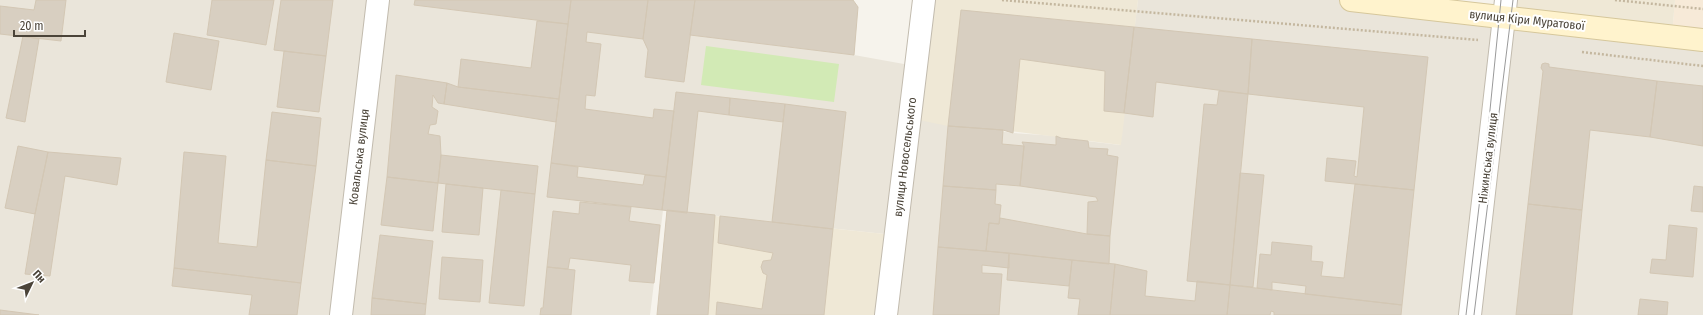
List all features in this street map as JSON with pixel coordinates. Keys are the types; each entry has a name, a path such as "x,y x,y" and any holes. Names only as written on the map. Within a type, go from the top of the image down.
{"street":[{"name":"Ковальська вулиця","path":"341,315 378,0"},
{"name":"вулиця Новосельського","path":"886,315 924,0"},
{"name":"вулиця Кіри Муратової","path":"1351,0 1505,9 1703,40"},
{"name":"Ніжинська вулиця","path":"1470,315 1505,9"}],"path":[{"path":"1002,0 1501,42"},
{"path":"1616,0 1703,9"},
{"path":"1578,51 1703,66"}],"shaded area":[{"path":"0,0 374,0 338,315 0,315"},
{"path":"380,0 695,0 691,35 854,55 915,66 894,235 663,210 650,315 343,315"},
{"path":"925,0 1138,0 1121,145 1003,130 948,126 910,118"},
{"path":"1138,0 1340,0 1503,18 1469,315 887,315 910,118 1013,133 1056,136 1061,138 1120,145"},
{"path":"1507,0 1675,0 1672,34 1505,16"},
{"path":"1675,0 1703,0 1703,38 1672,34"},
{"path":"1505,18 1703,41 1703,315 1472,315"},
{"path":"687,213 894,235 885,315 657,315"}],"green space":[{"path":"706,46 839,64 834,102 701,85"}],"building":[{"path":"36,0 66,0 61,41 0,34 0,6 34,10"},
{"path":"212,0 274,0 266,45 207,35"},
{"path":"281,0 333,0 326,56 274,50"},
{"path":"415,0 571,0 568,24 414,5"},
{"path":"571,0 648,0 643,39 587,32 586,42 601,44 595,96 586,95 585,109 653,118 654,109 674,111 666,177 551,163"},
{"path":"648,0 695,0 684,82 645,77 648,50 643,39"},
{"path":"695,0 853,0 858,7 854,55 690,35"},
{"path":"961,10 1134,27 1124,113 1104,111 1105,71 1020,59 1013,133 1003,130 948,126"},
{"path":"537,21 568,24 559,99 458,87 461,59 531,68"},
{"path":"1134,27 1252,39 1248,94 1156,82 1153,117 1124,113"},
{"path":"174,33 219,41 211,90 166,82"},
{"path":"23,36 39,39 25,122 6,118"},
{"path":"1252,39 1428,57 1414,190 1325,181 1327,158 1356,161 1354,176 1357,177 1364,107 1248,94"},
{"path":"284,51 326,56 319,112 277,107"},
{"path":"1542,64 1549,64 1549,67 1657,81 1650,137 1590,130 1582,210 1528,204 1543,71 1541,68"},
{"path":"396,75 447,83 444,104 438,103 433,95 432,107 438,111 436,124 430,125 428,134 440,136 441,155 438,183 387,177"},
{"path":"1657,81 1703,86 1703,146 1650,137"},
{"path":"447,83 458,87 559,99 556,122 444,104"},
{"path":"1219,91 1248,94 1230,285 1187,281 1204,104 1217,105"},
{"path":"676,92 730,98 729,115 698,111 687,213 662,210"},
{"path":"730,98 785,104 783,122 729,115"},
{"path":"785,104 846,112 833,229 772,222"},
{"path":"272,112 321,118 316,166 266,160"},
{"path":"948,126 1003,130 1002,144 1024,146 1020,186 996,184 996,190 943,186"},
{"path":"1056,136 1061,138 1088,141 1089,148 1108,149 1107,155 1118,157 1110,236 1087,234 1088,202 1098,201 1096,197 1020,186 1024,146 1022,142 1056,145"},
{"path":"18,146 48,152 35,214 5,208"},
{"path":"48,152 121,158 117,185 65,176 50,276 25,274 35,214"},
{"path":"184,152 226,156 218,243 257,247 266,160 316,166 301,283 174,268"},
{"path":"441,155 538,166 535,194 438,183"},
{"path":"551,163 578,167 577,177 643,185 645,175 666,177 662,210 547,197"},
{"path":"1240,173 1264,175 1253,287 1230,285"},
{"path":"387,177 438,183 433,231 381,225"},
{"path":"446,184 483,188 479,235 442,232"},
{"path":"1355,184 1414,190 1402,305 1305,294 1306,286 1272,282 1272,290 1257,288 1260,254 1271,255 1272,242 1312,246 1311,261 1323,262 1321,276 1344,278"},
{"path":"943,186 996,190 995,204 1001,205 999,224 989,223 986,251 938,247"},
{"path":"1694,186 1703,187 1703,212 1691,211"},
{"path":"501,190 535,194 524,306 489,303"},
{"path":"580,202 631,207 629,221 660,225 654,283 629,281 631,265 570,258 568,269 547,267 553,211 579,214"},
{"path":"1528,204 1582,210 1572,315 1516,315"},
{"path":"667,210 715,215 708,315 657,315"},
{"path":"720,216 833,229 824,315 716,315 717,302 762,309 767,275 763,273 761,267 763,261 771,260 773,253 718,243"},
{"path":"1000,218 1087,234 1110,236 1109,264 986,251 989,223 999,224"},
{"path":"1669,225 1697,228 1693,277 1650,273 1652,259 1666,260"},
{"path":"380,235 433,241 426,304 372,298"},
{"path":"938,247 1009,253 1009,268 982,265 982,273 1002,274 999,315 933,315"},
{"path":"1009,253 1072,260 1069,286 1007,280"},
{"path":"442,257 483,260 480,302 439,299"},
{"path":"1072,260 1115,264 1110,315 1078,315 1080,299 1068,298"},
{"path":"1115,264 1147,271 1145,296 1195,301 1197,281 1230,285 1227,315 1110,315"},
{"path":"547,267 575,270 571,315 540,315 541,308 543,308"},
{"path":"174,268 301,283 297,315 249,315 252,295 172,286"},
{"path":"1230,285 1402,305 1401,315 1274,315 1274,312 1271,311 1270,315 1227,315"},
{"path":"372,298 426,304 425,315 371,315"},
{"path":"1640,299 1668,302 1667,315 1638,315"},
{"path":"0,310 39,315 0,315"}],"tram line":[{"path":"1466,315 1487,140 1501,0"},
{"path":"1474,315 1513,0"}]}
